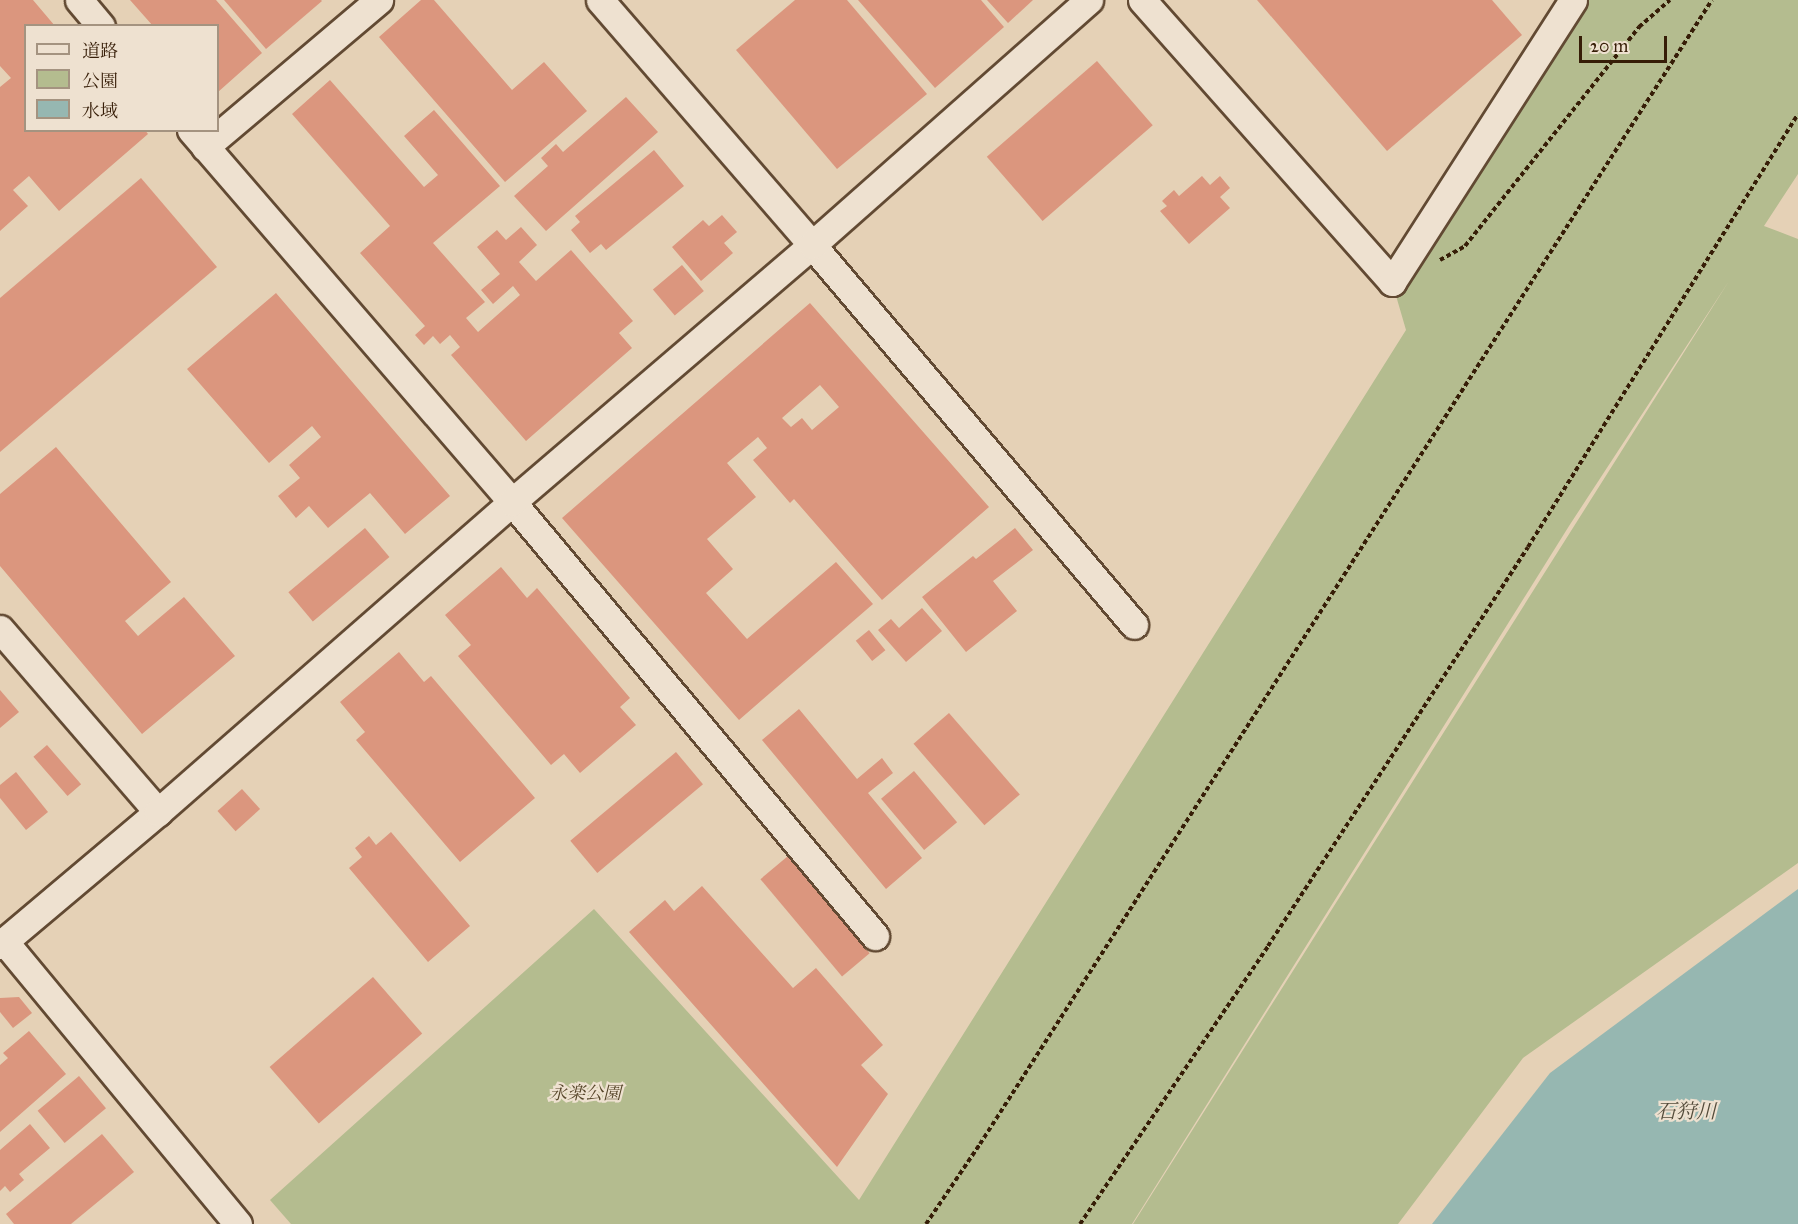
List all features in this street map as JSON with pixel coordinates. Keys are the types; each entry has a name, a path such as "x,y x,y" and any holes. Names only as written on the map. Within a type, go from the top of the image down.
{"street":[{"path":"79,0 99,24"},
{"path":"219,123 379,0"},
{"path":"600,0 812,245 1134,625"},
{"path":"238,1224 2,943 158,812 512,502 812,245 1089,0"},
{"path":"1142,0 1392,282 1572,0"},
{"path":"198,139 512,502 875,936"},
{"path":"0,630 158,812"}],"path":[{"path":"1403,264 1443,259 1465,246 1639,27 1670,0"},
{"path":"926,1224 980,1144 1712,0"},
{"path":"1080,1224 1268,946 1515,567 1798,114"}],"green space":[{"name":"永楽公園","path":"1573,0 1798,0 1798,174 1764,226 1798,239 1798,863 1523,1058 1398,1224 1133,1224 1729,281 1569,526 1132,1224 291,1224 270,1200 594,909 859,1200 1406,330 1392,282"}],"water":[{"name":"石狩川","path":"1798,889 1798,1224 1432,1224 1550,1073"}],"building":[{"path":"0,0 33,0 53,24 24,24 24,132 146,132 148,134 59,211 29,176 13,190 28,206 0,231 0,87 11,78 0,66"},
{"path":"130,0 216,0 262,53 219,91 219,24 151,24"},
{"path":"224,0 321,0 322,1 266,49"},
{"path":"421,0 434,0 512,90 544,62 587,111 505,182 379,37"},
{"path":"795,0 847,0 927,94 837,169 736,50"},
{"path":"858,0 981,0 1004,27 935,88"},
{"path":"987,0 1033,0 1008,23"},
{"path":"1257,0 1492,0 1522,35 1387,151"},
{"path":"1097,61 1153,125 1043,221 987,157"},
{"path":"330,80 424,187 438,175 404,136 434,110 500,186 433,243 485,302 466,318 478,332 520,295 513,286 493,304 481,290 500,274 477,247 497,230 506,240 521,227 537,245 519,262 536,281 571,250 633,321 619,333 632,348 526,441 451,355 460,347 450,335 440,344 433,336 424,345 415,335 425,326 360,253 390,226 292,114"},
{"path":"626,97 658,132 546,231 514,196 548,166 541,158 556,144 563,152"},
{"path":"654,150 684,186 606,250 601,244 590,253 571,230 580,222 575,216"},
{"path":"1202,176 1210,185 1220,176 1230,188 1220,197 1230,208 1189,244 1160,211 1167,206 1162,201 1174,190 1179,196"},
{"path":"141,178 217,267 0,452 0,298"},
{"path":"722,215 737,232 724,243 733,253 701,281 672,247 703,220 709,226"},
{"path":"682,265 704,291 675,315 653,289"},
{"path":"276,293 450,496 405,534 370,493 328,528 309,506 296,518 278,496 300,478 289,465 321,437 312,426 269,463 187,369"},
{"path":"810,303 989,507 882,600 794,499 790,503 753,460 767,448 758,437 727,463 756,497 707,539 733,569 706,593 747,639 836,562 873,604 739,720 562,518","holes":["820,385 839,407 812,430 802,418 791,427 782,418"]},
{"path":"56,447 171,582 125,621 138,636 184,597 235,656 142,734 0,566 0,494"},
{"path":"365,528 389,557 313,621 288,592"},
{"path":"1015,528 1033,550 993,581 1017,611 966,652 922,597 973,556 976,559"},
{"path":"501,567 527,598 537,588 630,698 620,707 636,725 580,773 564,754 551,765 458,656 471,645 445,615"},
{"path":"922,608 942,631 906,662 878,630 891,619 899,628"},
{"path":"869,630 885,650 872,661 856,641"},
{"path":"399,652 424,682 431,676 535,798 460,862 356,740 365,732 340,702"},
{"path":"0,690 19,712 0,728"},
{"path":"799,709 857,779 882,758 893,773 868,793 922,858 886,889 762,740"},
{"path":"949,713 1020,795 984,825 914,744"},
{"path":"47,745 81,784 68,796 33,757"},
{"path":"676,752 703,784 597,873 570,841"},
{"path":"914,771 957,822 924,850 881,799"},
{"path":"16,772 48,812 26,830 0,798 0,785"},
{"path":"242,789 260,809 236,831 217,811"},
{"path":"391,832 470,926 428,962 349,868 362,857 355,848 369,836 376,845"},
{"path":"788,856 870,953 842,976 760,879"},
{"path":"702,886 793,988 816,968 883,1045 861,1065 888,1094 837,1167 629,932 665,900 674,911"},
{"path":"373,977 422,1034 319,1123 270,1067"},
{"path":"19,997 32,1013 13,1028 0,1012 0,998"},
{"path":"29,1031 66,1074 0,1132 0,1065 8,1058 3,1053"},
{"path":"79,1076 106,1108 65,1143 38,1111"},
{"path":"30,1124 50,1148 19,1174 24,1180 10,1192 5,1186 0,1191 0,1150"},
{"path":"102,1134 134,1172 71,1224 14,1224 6,1214"}]}
